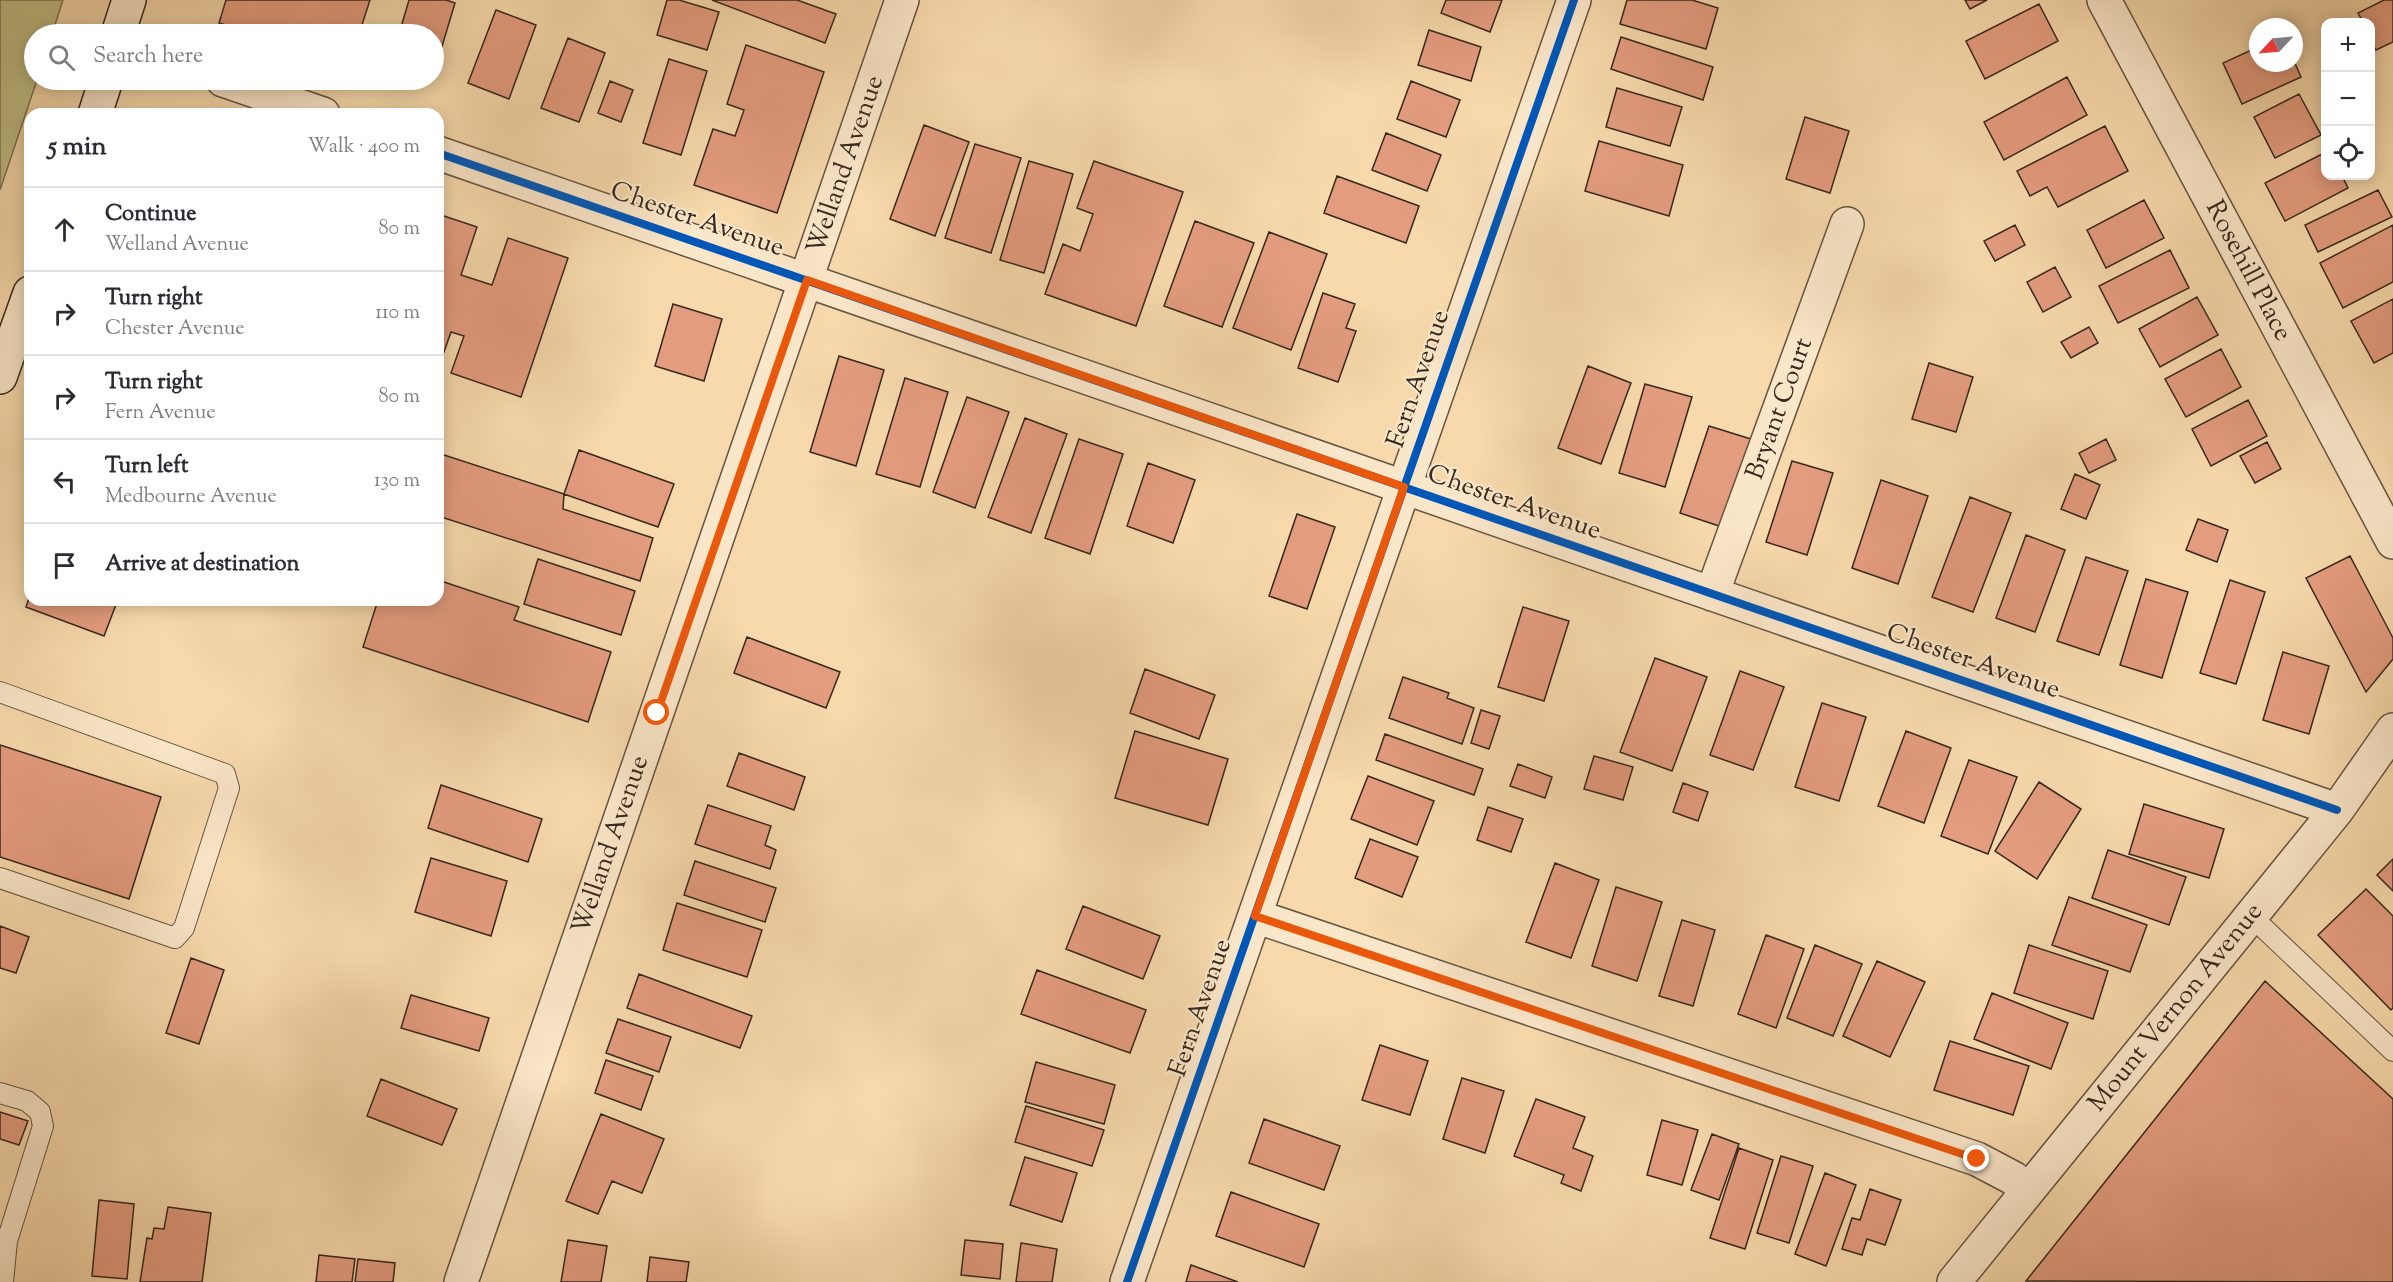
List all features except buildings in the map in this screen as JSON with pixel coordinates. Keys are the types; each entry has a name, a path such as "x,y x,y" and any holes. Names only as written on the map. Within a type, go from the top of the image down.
{"street":[{"path":"121,24 129,0"},
{"name":"Welland Avenue","path":"461,1282 902,0"},
{"name":"Fern Avenue","path":"1127,1282 1574,0"},
{"name":"Rosehill Place","path":"2104,0 2393,542"},
{"path":"97,108 103,90"},
{"path":"252,90 305,108"},
{"name":"Chester Avenue","path":"444,155 2337,810"},
{"name":"Bryant Court","path":"1712,594 1847,224"},
{"path":"0,377 24,310"},
{"name":"Mount Vernon Avenue","path":"1954,1282 2337,810 2393,730"},
{"path":"1255,916 1977,1159 2013,1178 2028,1190"}],"lane":[{"path":"0,692 225,774 229,788 184,928 175,938 0,878"},
{"path":"2251,916 2393,1051"},
{"path":"0,1093 27,1101 40,1112 43,1126 4,1240 3,1282"}],"shaded area":[{"path":"0,0 63,0 55,24 24,24 24,90 34,90 28,108 24,108 24,119 0,190"}],"cycle path":[{"path":"1127,1282 1574,0"},
{"path":"444,155 2337,810"}],"route":[{"path":"657,713 807,280 1404,487 1255,916 1977,1159"}]}
